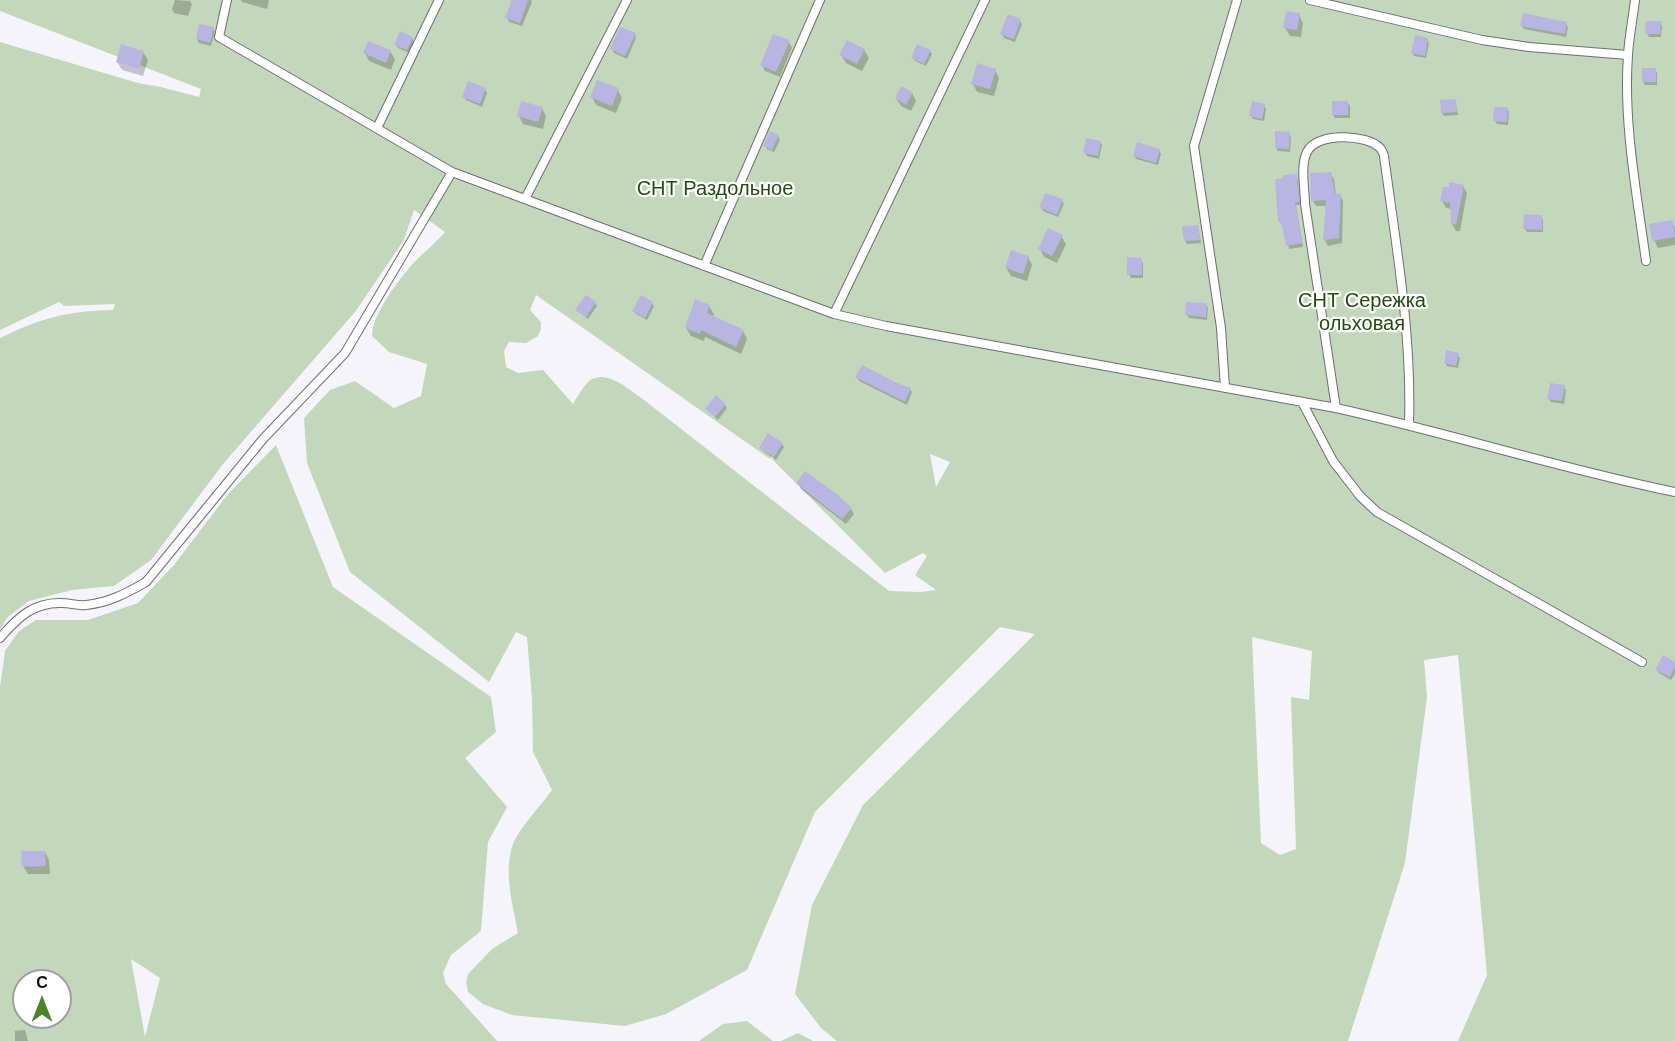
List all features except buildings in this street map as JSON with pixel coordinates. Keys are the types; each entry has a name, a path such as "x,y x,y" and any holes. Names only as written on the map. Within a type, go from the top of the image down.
{"lane":[{"path":"227,0 219,37 452,172 834,314 897,328 1336,408 1410,424 1616,480 1675,492"},
{"path":"377,128 440,0"},
{"path":"525,199 627,0"},
{"path":"704,266 820,0"},
{"path":"834,314 985,0"},
{"path":"1225,388 1221,328 1194,146 1236,0"},
{"path":"1310,0 1482,40 1529,48 1628,55"},
{"path":"1635,0 1628,55 1628,100 1632,161 1646,261"},
{"path":"1336,408 1305,204 1306,152 1315,142 1328,138 1369,141 1380,148 1384,156 1409,346 1410,424"},
{"path":"0,638 10,625 35,607 62,603 85,605 110,600 146,582 263,439 345,353 452,172"},
{"path":"1302,402 1333,461 1360,496 1377,512 1642,662"}],"green space":[{"path":"0,0 1675,0 1675,1041 1458,1041 1487,975 1458,655 1424,660 1427,697 1405,863 1348,1041 837,1041 821,1028 795,994 812,905 863,805 1035,634 1000,627 815,812 747,970 666,1014 625,1026 512,1015 483,1004 468,992 466,982 468,974 492,949 518,933 510,888 510,855 520,832 552,790 533,752 532,698 527,637 516,632 489,682 350,572 307,463 304,418 330,390 355,381 394,408 421,396 427,364 389,352 372,336 373,328 380,309 398,282 413,263 445,232 414,210 404,240 355,312 223,464 151,560 114,586 72,590 29,601 8,617 0,629 0,338 29,325 55,317 81,312 113,310 115,304 64,306 59,302 0,330 0,42 138,83 199,97 201,89 0,11","holes":["536,295 770,459 776,452 772,459 885,573 923,553 927,556 915,575 936,590 889,591 618,382 603,377 589,381 573,404 543,370 518,373 506,367 504,351 509,342 526,343 538,336 541,329 541,322 530,310","930,454 950,462 936,487","1252,637 1312,651 1309,700 1291,697 1296,849 1280,855 1261,843"]},
{"path":"276,445 333,587 491,697 496,732 465,758 507,807 488,842 481,931 451,955 443,973 446,984 497,1041 0,1041 0,687 5,651 19,631 36,620 88,620 138,603 174,565 228,494","holes":["131,959 160,978 145,1037"]},
{"path":"747,1021 773,1041 699,1041 723,1024"},
{"path":"798,1033 813,1041 781,1041"}],"park label":[{"name":"СНТ Раздольное","path":"715,189"},
{"name":"СНТ Сережка ольховая","path":"1362,312"}]}
